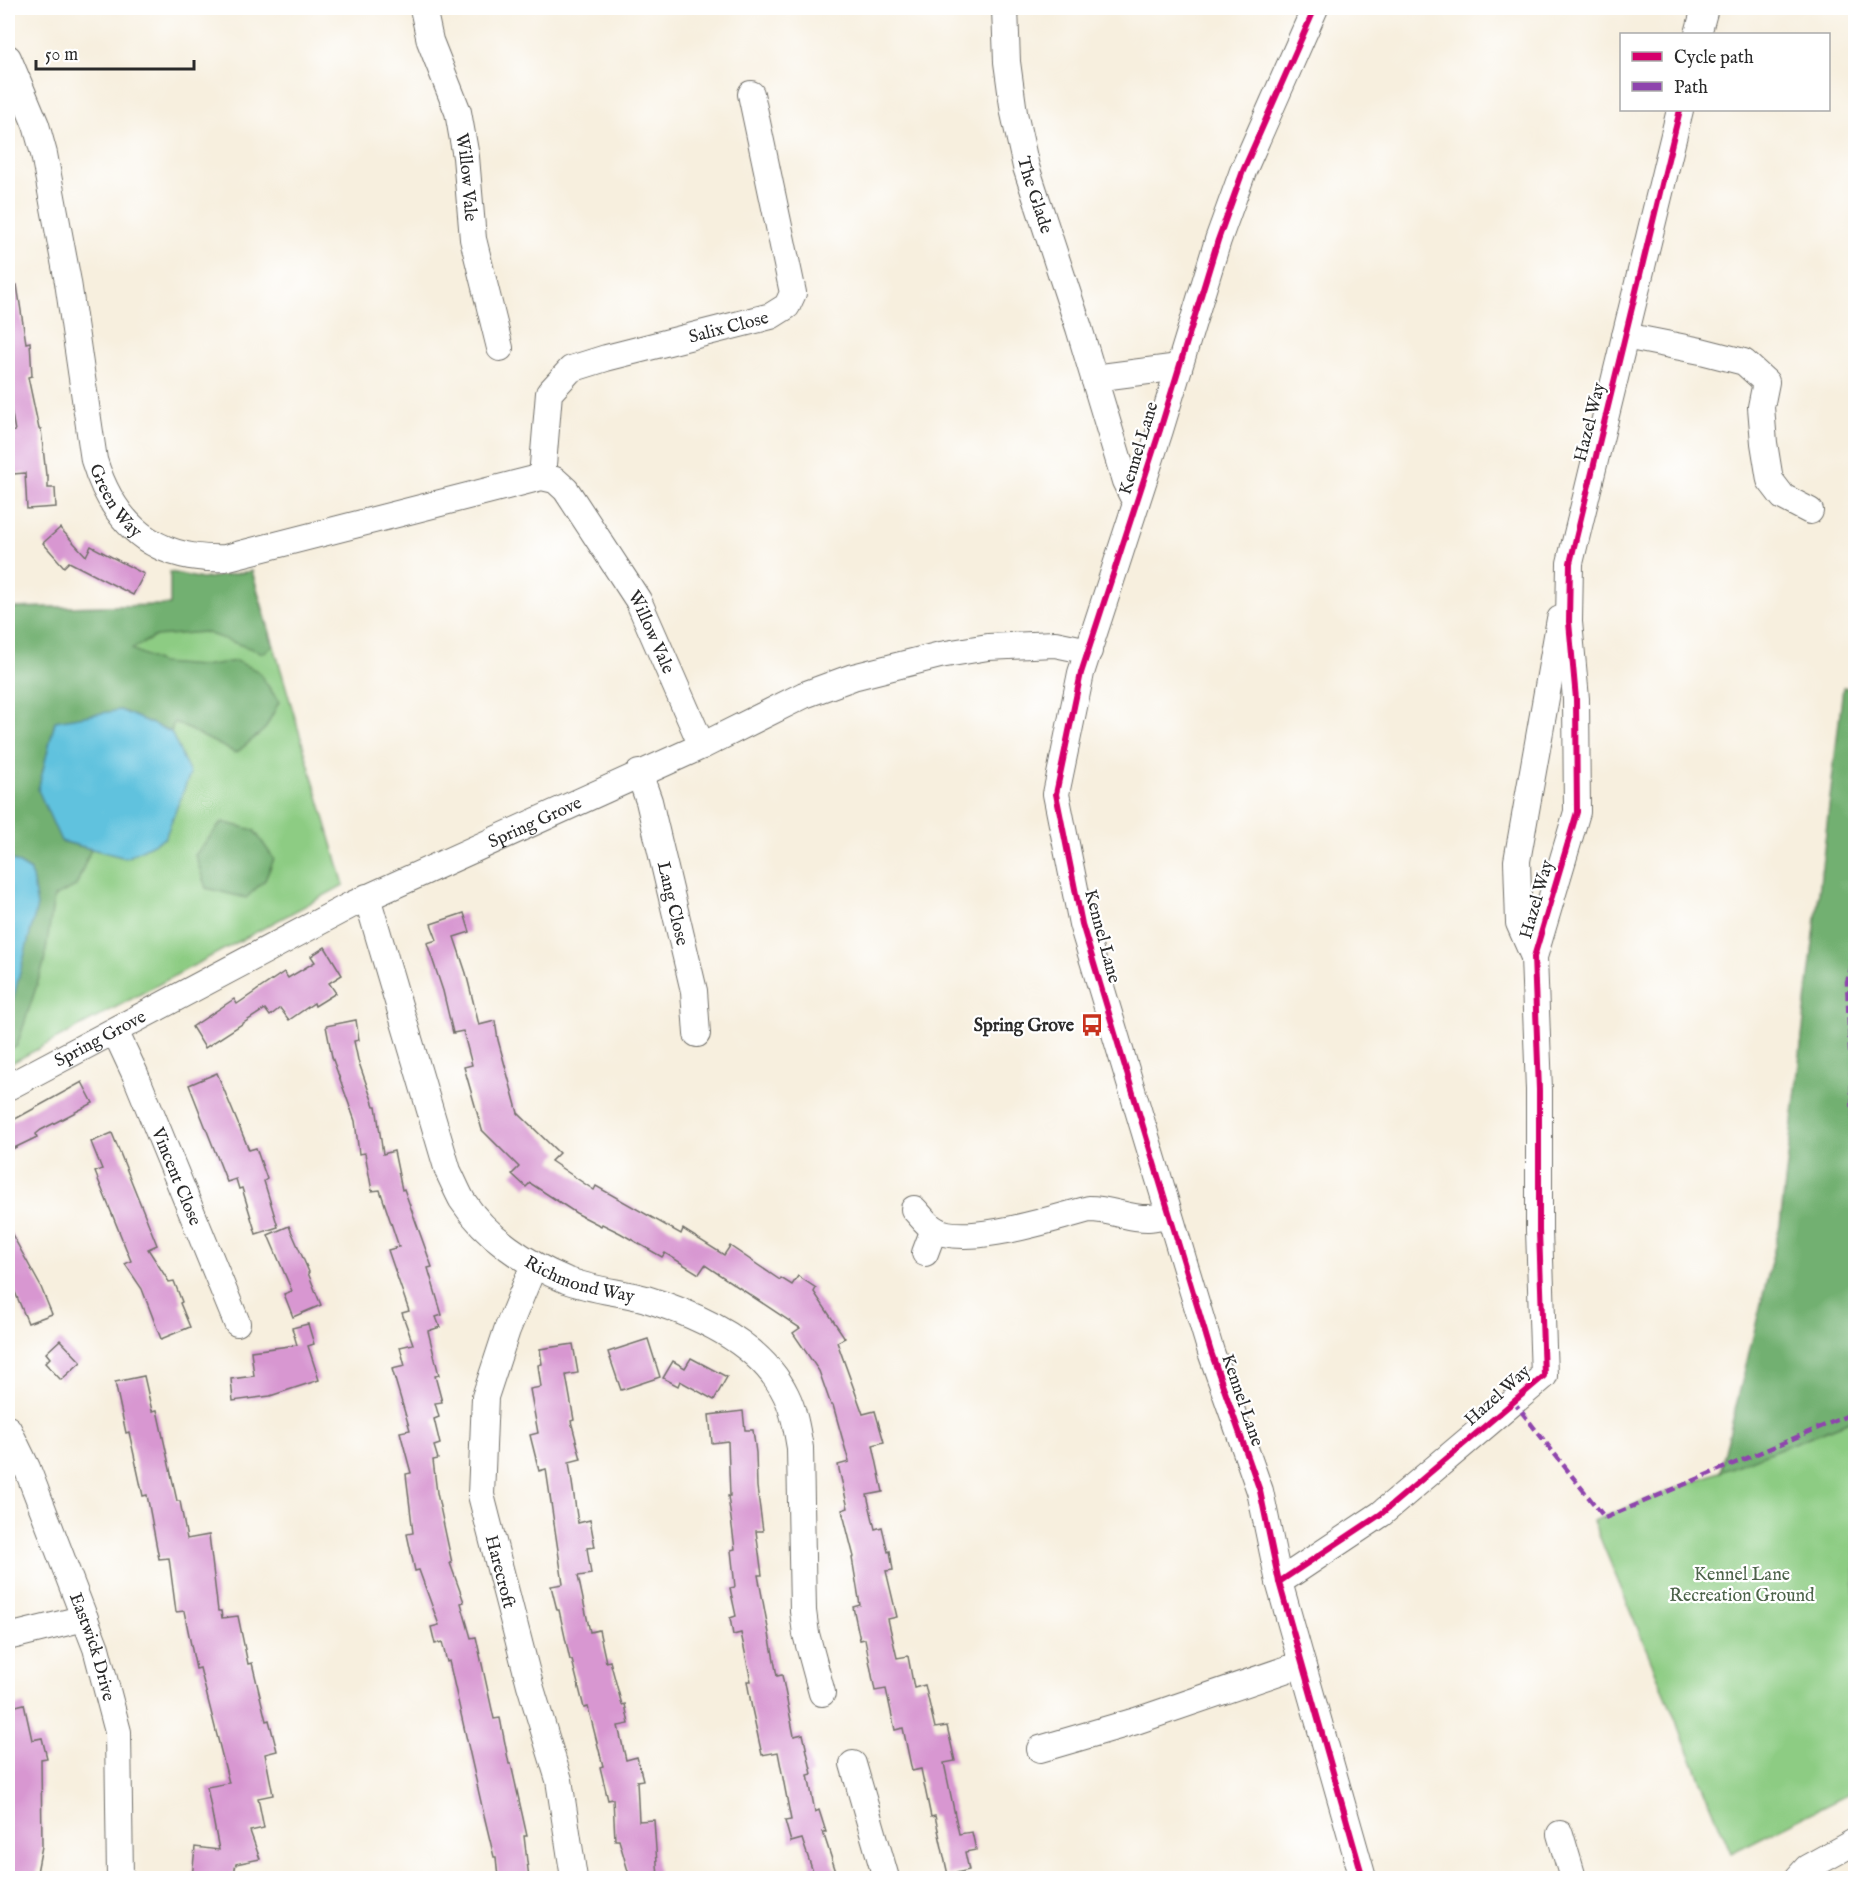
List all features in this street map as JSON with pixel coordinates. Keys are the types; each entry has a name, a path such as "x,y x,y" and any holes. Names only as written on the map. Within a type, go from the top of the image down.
{"street":[{"name":"Willow Vale","path":"423,8 430,41 458,112 466,157 473,239 500,348"},
{"name":"The Glade","path":"1005,8 1007,62 1014,113 1026,167 1125,481 1136,503"},
{"name":"Kennel Lane","path":"1315,8 1243,171 1218,240 1081,673 1056,794 1082,924 1210,1352 1260,1491 1279,1582 1363,1878"},
{"path":"1698,33 1705,8"},
{"name":"Green Way","path":"8,58 36,125 44,154 68,282 94,460 109,497 134,530 155,544 178,554 202,559 225,558 542,477"},
{"name":"Salix Close","path":"542,477 549,393 571,369 771,316 787,306 793,293 751,94"},
{"name":"Hazel Way","path":"1534,957 1519,924 1517,861 1570,563 1680,111"},
{"path":"1625,336 1701,351 1744,363 1766,382 1761,407 1770,480 1783,497 1810,511"},
{"path":"1094,378 1179,368"},
{"name":"Willow Vale","path":"542,477 555,480 566,490 638,600 702,746"},
{"name":"Hazel Way","path":"1279,1582 1381,1515 1544,1376 1539,1230 1539,1090 1534,957 1577,812 1576,699 1569,622 1570,563"},
{"name":"Spring Grove","path":"8,1087 367,897 702,746 804,695 852,677 940,655 988,647 1055,644 1089,651"},
{"name":"Lang Close","path":"639,773 649,801 694,991 697,1034"},
{"name":"Richmond Way","path":"367,897 448,1171 462,1200 480,1223 534,1265 568,1281 645,1299 682,1312 718,1329 746,1348 771,1370 786,1395 796,1422 800,1448 803,1611 806,1634 822,1693"},
{"name":"Vincent Close","path":"115,1031 135,1074 237,1323"},
{"path":"914,1209 934,1229 949,1233 979,1235 1089,1209 1104,1209 1149,1218 1169,1214"},
{"path":"925,1253 934,1229"},
{"name":"Harecroft","path":"534,1265 507,1330 485,1397 481,1495 530,1685 559,1780 574,1878"},
{"name":"Eastwick Drive","path":"8,1429 27,1468 96,1648 118,1732 120,1878"},
{"path":"8,1637 85,1618"},
{"path":"1040,1749 1136,1721 1302,1664"},
{"path":"854,1764 886,1878"},
{"path":"1560,1834 1573,1878"},
{"path":"1798,1878 1808,1868 1856,1841"}],"green space":[{"path":"252,571 344,885 8,1065 8,608 170,605 170,572 202,579"},
{"path":"252,571 273,646 263,653 204,632 156,636 132,649 161,663 202,666 236,661 258,671 279,702 265,729 236,753 174,722 171,732 120,710 61,841 91,849 76,886 54,897 44,963 17,1046 8,1050 8,1005 13,1000 31,871 8,857 8,608 170,605 170,572 202,579"},
{"path":"1843,687 1856,689 1855,1419 1720,1472 1780,1225"},
{"path":"222,822 254,830 274,859 265,880 246,898 206,888 195,855"},
{"name":"Kennel Lane Recreation Ground","path":"1855,1419 1855,1791 1731,1853 1593,1521"}],"water":[{"path":"120,710 171,732 190,774 165,838 126,858 61,841 38,790 55,721"},
{"path":"8,857 31,871 37,906 13,1000 8,1005"}],"building":[{"path":"8,285 17,285 26,343 30,342 32,376 28,377 39,429 41,429 48,488 55,488 56,507 27,509 25,473 13,474 8,432 15,431 8,392"},
{"path":"60,528 86,556 91,546 144,574 133,595 69,562 64,567 43,543"},
{"path":"464,913 470,932 454,937 479,1025 495,1021 518,1113 559,1153 551,1161 594,1190 596,1186 681,1234 683,1229 724,1255 730,1246 780,1280 781,1278 792,1285 798,1276 816,1288 814,1292 845,1338 837,1342 863,1414 875,1411 884,1442 873,1445 883,1492 867,1495 875,1529 882,1527 888,1552 890,1551 893,1570 886,1571 897,1617 888,1619 897,1658 908,1656 914,1688 925,1685 935,1728 947,1726 955,1761 944,1763 959,1834 972,1832 976,1850 965,1852 969,1870 948,1875 935,1816 931,1817 921,1769 912,1771 903,1728 895,1730 886,1689 875,1691 865,1639 860,1640 853,1607 860,1605 852,1558 854,1557 842,1510 848,1508 838,1465 849,1462 833,1405 831,1405 819,1371 793,1333 800,1328 705,1265 699,1274 665,1253 662,1257 620,1233 576,1213 530,1183 526,1187 512,1174 519,1167 482,1130 464,1067 472,1065 463,1031 453,1033 443,991 427,943 437,940 431,924"},
{"path":"325,947 342,975 329,983 336,993 315,1006 314,1003 289,1020 280,1008 270,1016 265,1009 205,1048 192,1027 234,999 237,1004 284,972 288,978 315,962 311,956"},
{"path":"356,1020 359,1040 354,1041 358,1060 374,1106 376,1106 383,1154 394,1151 402,1190 404,1189 432,1267 428,1268 442,1315 436,1317 440,1327 428,1331 439,1375 435,1376 442,1402 435,1403 439,1417 434,1419 440,1444 434,1446 438,1459 433,1460 437,1493 452,1563 450,1563 464,1602 461,1603 471,1638 476,1637 494,1719 500,1718 509,1764 511,1764 527,1836 524,1836 529,1878 498,1878 496,1857 494,1857 449,1661 447,1662 442,1642 435,1644 431,1627 439,1625 419,1570 415,1571 407,1534 413,1533 406,1474 411,1473 400,1432 410,1430 392,1369 405,1366 400,1347 413,1344 402,1313 409,1311 388,1250 399,1247 380,1190 372,1191 365,1153 359,1154 355,1121 332,1057 326,1026"},
{"path":"217,1073 249,1150 256,1148 267,1179 264,1181 278,1227 256,1234 242,1188 239,1189 236,1179 227,1182 189,1085"},
{"path":"82,1082 93,1103 41,1130 36,1134 37,1137 8,1151 8,1123"},
{"path":"112,1133 157,1245 148,1249 169,1282 174,1281 190,1327 161,1339 142,1289 125,1264 131,1261 95,1172 102,1169 91,1142"},
{"path":"289,1226 321,1305 293,1317 284,1294 292,1291 268,1235"},
{"path":"8,1227 40,1285 52,1314 28,1323 12,1285 8,1288"},
{"path":"308,1324 314,1344 308,1346 319,1380 270,1396 233,1401 231,1379 254,1376 251,1351 297,1345 292,1328"},
{"path":"648,1339 660,1377 621,1390 608,1352"},
{"path":"60,1340 81,1362 61,1380 45,1363 50,1358 46,1353"},
{"path":"573,1344 578,1373 566,1375 574,1420 571,1421 581,1459 569,1462 578,1523 590,1520 595,1547 587,1548 591,1574 578,1576 590,1632 599,1630 606,1662 610,1661 622,1705 625,1704 629,1724 618,1726 626,1760 637,1757 643,1780 637,1781 639,1821 654,1820 658,1878 630,1878 619,1840 615,1840 613,1799 608,1800 600,1767 603,1766 588,1707 584,1708 551,1586 563,1584 546,1469 539,1471 530,1435 538,1433 530,1389 541,1387 538,1365 542,1364 540,1349"},
{"path":"691,1358 727,1377 714,1400 680,1381 678,1386 663,1378 673,1361 685,1368"},
{"path":"144,1376 152,1411 157,1410 187,1539 209,1535 218,1611 221,1611 222,1618 238,1616 248,1664 252,1663 266,1721 269,1720 277,1751 265,1754 273,1795 258,1798 264,1828 250,1831 260,1859 236,1864 233,1878 192,1878 195,1847 219,1850 207,1787 229,1783 200,1668 196,1669 184,1611 176,1612 169,1558 159,1559 147,1495 143,1496 115,1382"},
{"path":"743,1411 745,1430 753,1430 756,1453 757,1487 763,1531 756,1531 762,1575 758,1575 777,1676 782,1675 794,1736 803,1734 812,1774 808,1775 815,1812 819,1810 836,1878 815,1878 802,1839 791,1842 785,1821 791,1820 778,1752 762,1755 747,1681 751,1681 741,1633 733,1635 730,1618 736,1616 730,1588 735,1587 731,1550 735,1549 728,1496 730,1496 728,1441 712,1443 709,1415"},
{"path":"24,1704 32,1740 42,1738 47,1758 41,1759 42,1846 36,1878 8,1878 8,1708"}],"marked path":[{"path":"1856,951 1847,982 1856,1182"},
{"path":"1513,1401 1605,1518"},
{"path":"1605,1518 1856,1412"}],"cycle path":[{"path":"1315,8 1243,171 1218,240 1160,430 1081,673 1056,794 1082,924 1211,1352 1260,1491 1279,1582 1363,1878"},
{"path":"1279,1582 1381,1514 1544,1376 1539,1230 1539,1090 1534,957 1577,812 1576,699 1569,622 1570,563 1680,111"}],"place":[{"name":"Spring Grove","path":"1092,1025"}]}
